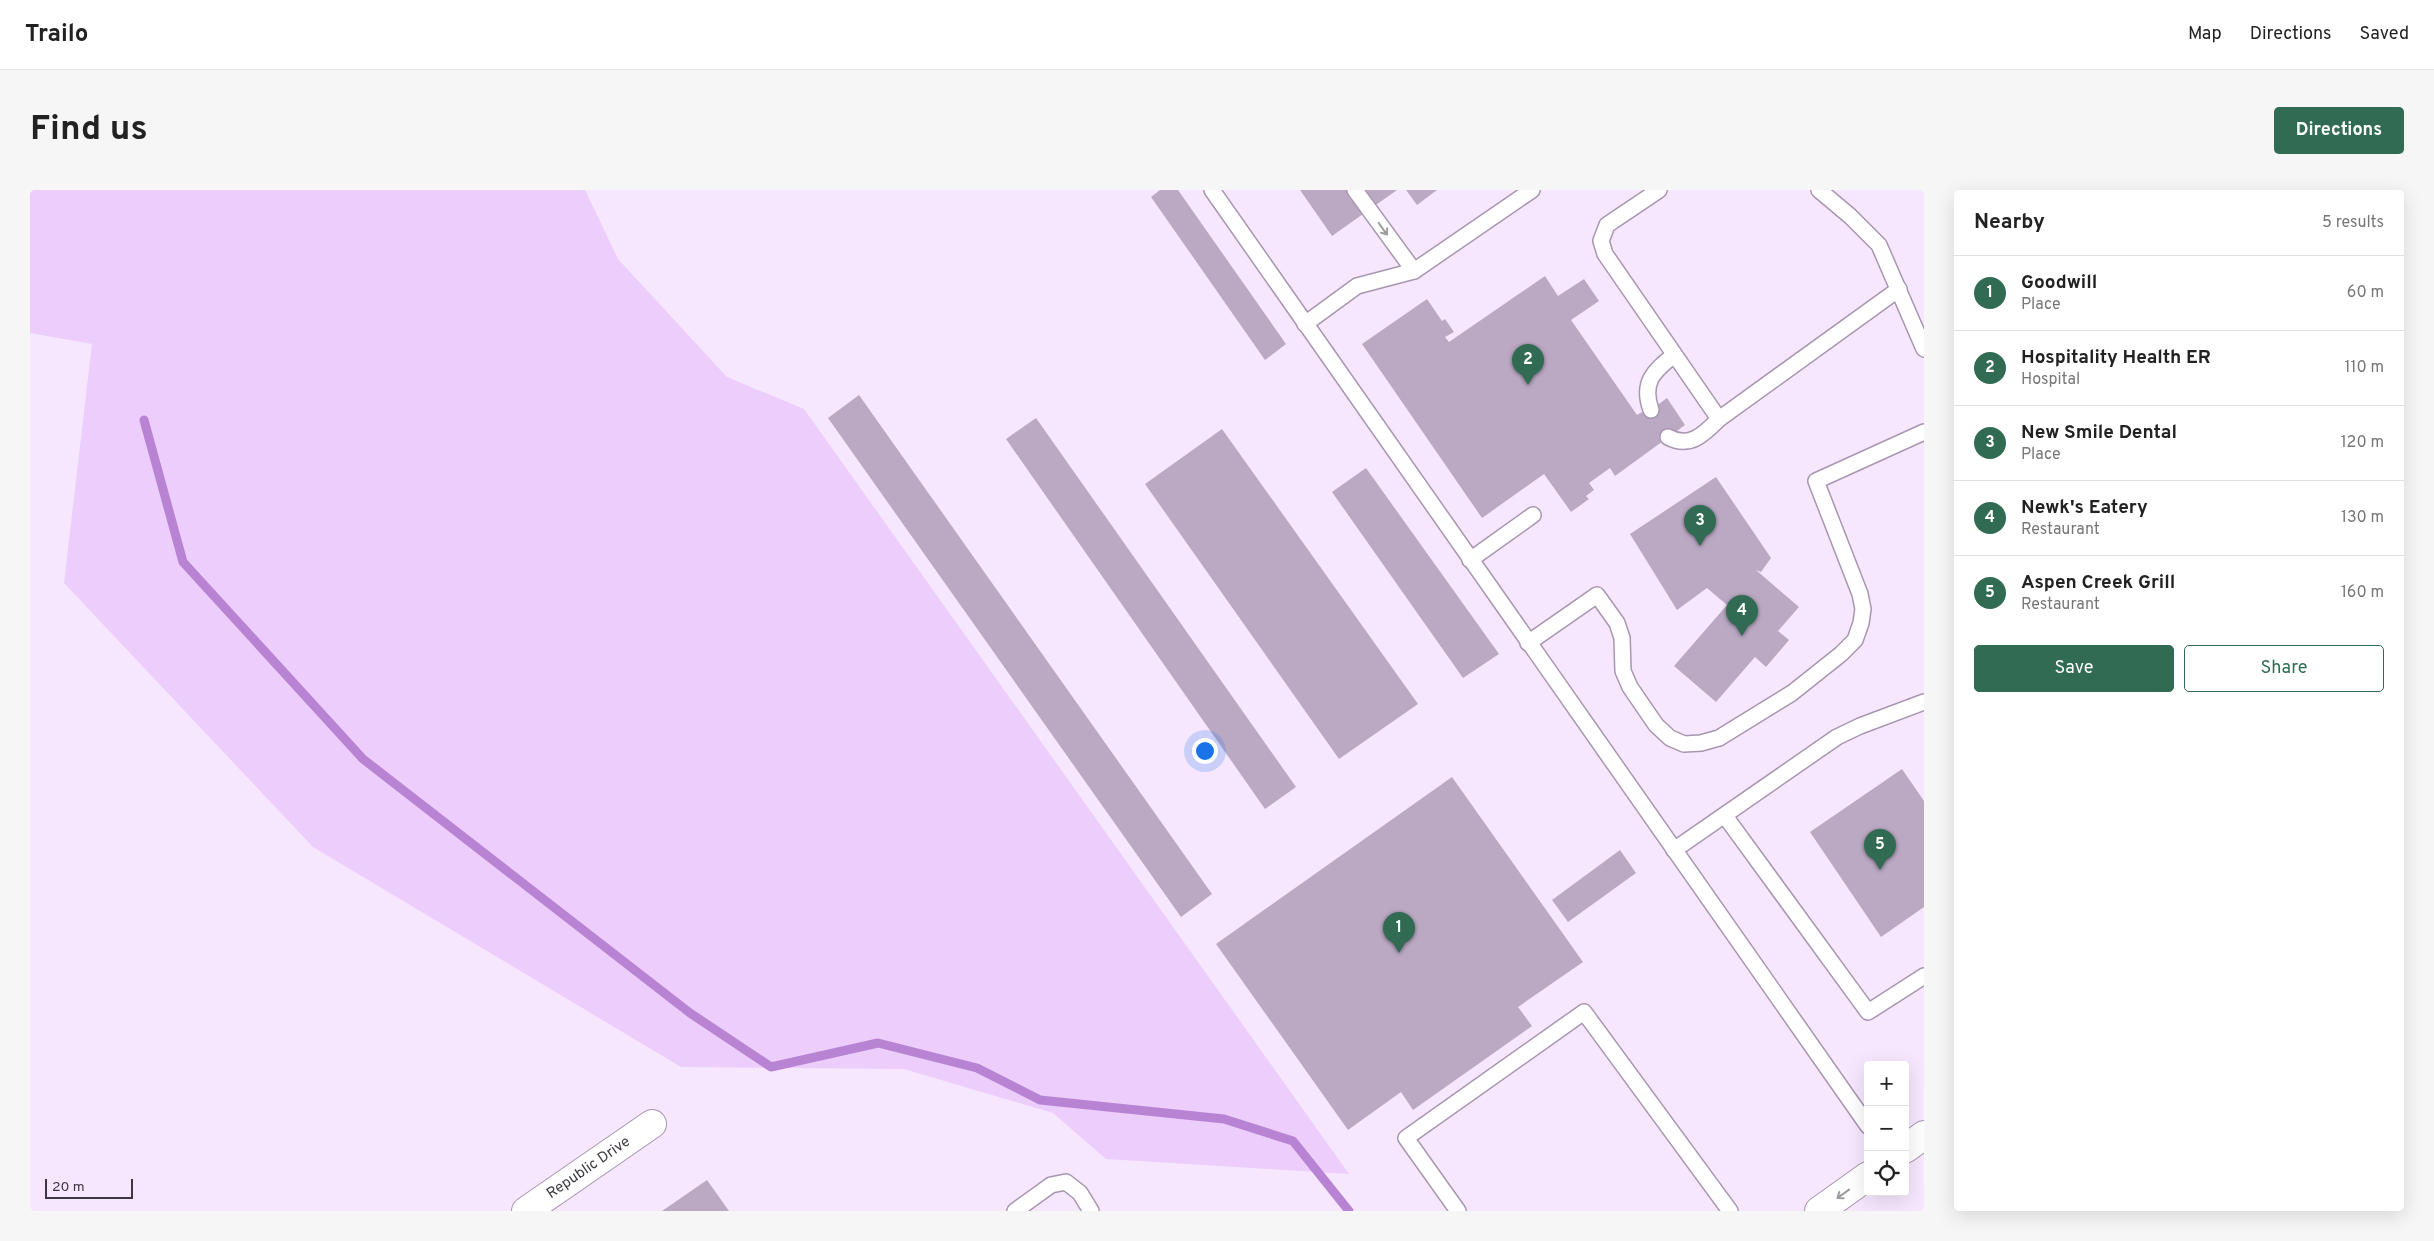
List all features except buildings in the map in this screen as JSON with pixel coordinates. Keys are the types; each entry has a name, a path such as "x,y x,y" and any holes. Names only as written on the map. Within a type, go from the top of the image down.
{"main road":[{"name":"Republic Drive","path":"526,1211 652,1124"},
{"path":"1909,1146 1924,1135"},
{"path":"1819,1211 1864,1179"}],"lane":[{"path":"1212,190 1864,1120"},
{"path":"1355,190 1414,271"},
{"path":"1305,324 1357,286 1414,271 1532,190"},
{"path":"1659,190 1607,225 1601,241 1605,254 1719,419"},
{"path":"1819,190 1850,216 1879,245 1924,349"},
{"path":"1668,437 1676,441 1689,442 1703,434 1719,419 1899,289"},
{"path":"1651,410 1647,390 1654,372 1674,355"},
{"path":"1528,643 1597,595 1617,623 1622,638 1624,672 1630,686 1656,725 1670,738 1684,744 1701,743 1719,738 1792,693 1841,654 1855,640 1859,630 1863,609 1860,594 1816,481 1924,432"},
{"path":"1470,560 1533,515"},
{"path":"1674,850 1837,738 1860,726 1924,702"},
{"path":"1725,816 1868,1012 1924,976"},
{"path":"1458,1211 1406,1138 1584,1012 1730,1211"},
{"path":"1015,1211 1051,1185 1066,1182 1080,1193 1091,1211"}],"shaded area":[{"path":"30,190 585,190 618,259 727,377 804,409 1349,1174 1106,1159 1053,1113 904,1069 681,1067 313,847 64,583 92,344 30,333"}],"waterway":[{"path":"144,420 183,562 363,759 690,1013 771,1067 878,1043 977,1068 1040,1100 1224,1119 1293,1141 1349,1211"}],"place":[{"name":"Hospitality Health ER","path":"1528,385"},
{"name":"New Smile Dental","path":"1700,546"},
{"name":"Newk's Eatery","path":"1742,636"},
{"name":"Aspen Creek Grill","path":"1880,870"},
{"name":"Goodwill","path":"1399,953"}]}
